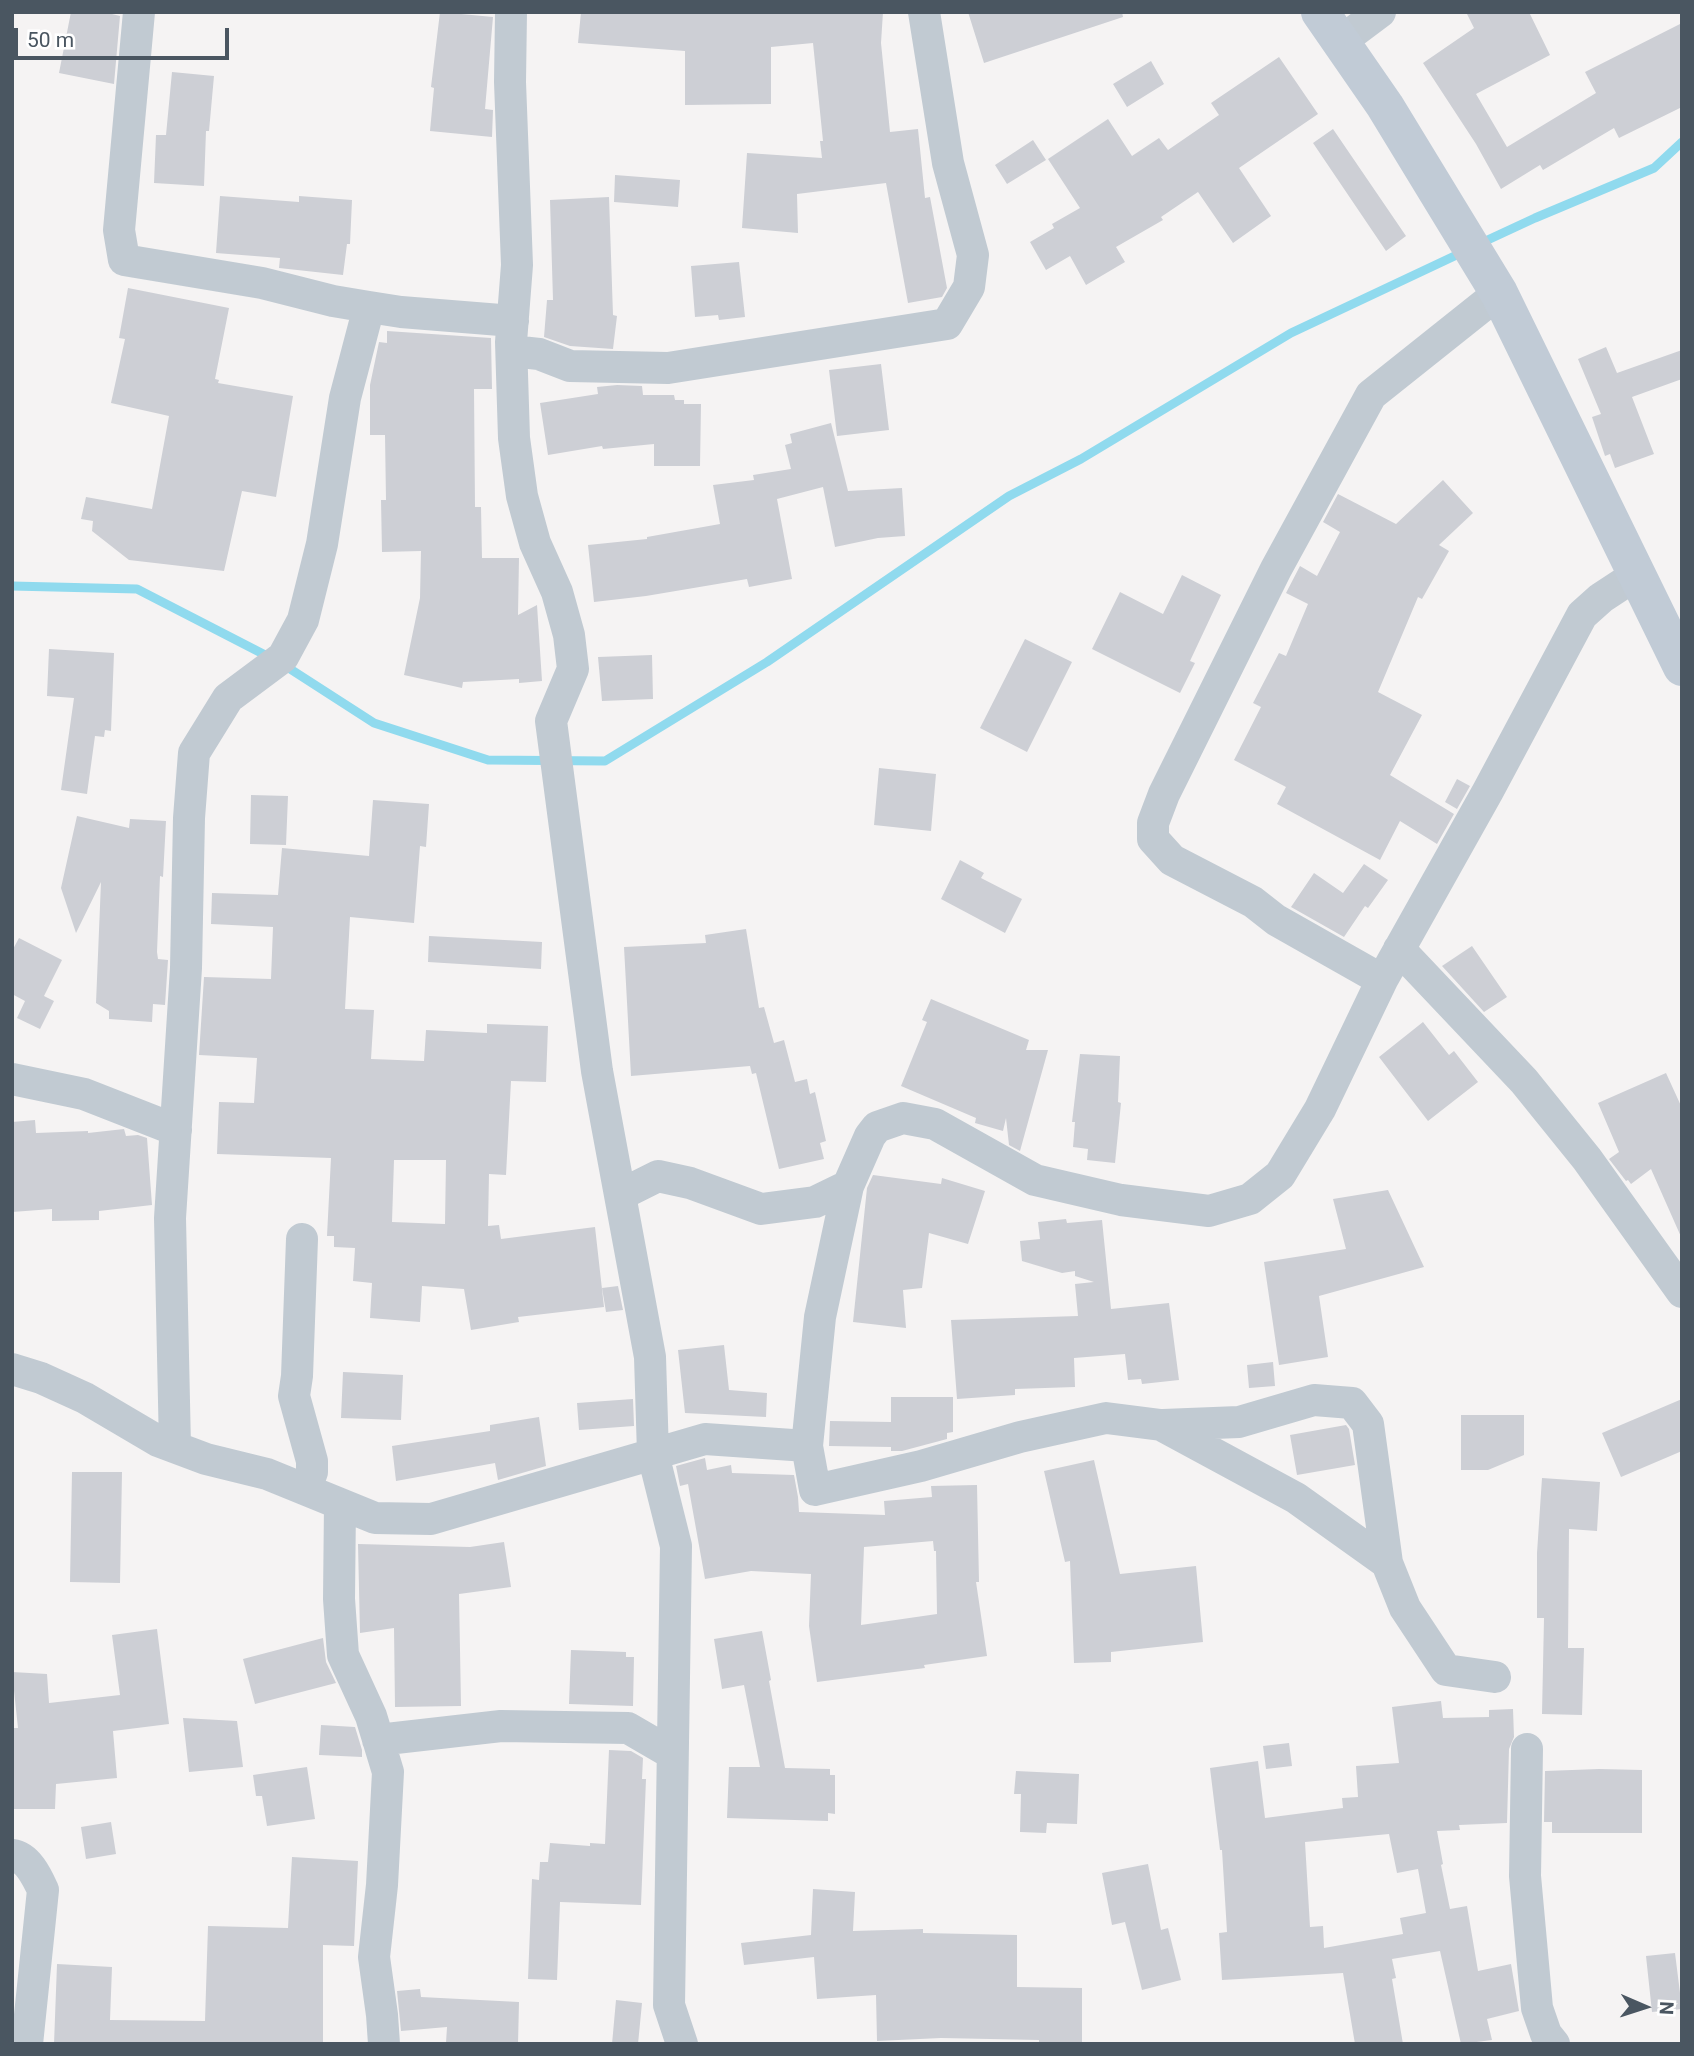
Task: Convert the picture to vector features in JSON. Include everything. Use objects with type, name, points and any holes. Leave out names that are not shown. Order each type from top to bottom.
[{"type":"street","points":[[139,12],[119,230],[124,260],[262,283],[333,301],[401,312],[512,336],[539,354],[570,366],[668,368],[947,324],[969,287],[973,255],[947,163],[924,12]]},
{"type":"street","points":[[511,12],[510,82],[517,265],[512,336],[514,438],[522,496],[535,543],[556,592],[569,635],[573,668],[551,721],[597,1072],[650,1357],[653,1454],[676,1546],[669,2006],[682,2044]]},
{"type":"street","points":[[1380,12],[1330,27],[1385,106],[1492,281],[1682,667]]},
{"type":"street","points":[[1382,980],[1276,920],[1254,902],[1172,860],[1153,839],[1153,823],[1164,794],[1276,569],[1371,395],[1492,281]]},
{"type":"street","points":[[175,1447],[170,1218],[186,968],[189,818],[194,753],[228,698],[283,657],[303,620],[322,544],[345,398],[369,307]]},
{"type":"street","points":[[1495,1677],[1446,1670],[1405,1608],[1387,1563],[1368,1424],[1352,1403],[1314,1400],[1239,1422],[1161,1425],[1105,1418],[1020,1437],[921,1466],[815,1490],[807,1446],[820,1317],[848,1186],[870,1136],[877,1128],[903,1118],[935,1124],[1035,1180],[1121,1200],[1209,1211],[1250,1199],[1280,1175],[1320,1109],[1382,980],[1488,791],[1582,615],[1601,598],[1636,575]]},
{"type":"street","points":[[1399,949],[1524,1081],[1587,1159],[1682,1292]]},
{"type":"street","points":[[12,1079],[84,1094],[176,1130]]},
{"type":"street","points":[[620,1195],[658,1176],[690,1183],[761,1209],[816,1202],[848,1186]]},
{"type":"street","points":[[302,1238],[295,1396],[313,1461],[306,1489]]},
{"type":"street","points":[[12,1369],[41,1378],[85,1398],[158,1441],[206,1459],[267,1474],[375,1518],[431,1519],[705,1439],[807,1446]]},
{"type":"street","points":[[1161,1425],[1296,1498],[1387,1563]]},
{"type":"street","points":[[340,1504],[339,1599],[343,1655],[370,1716],[388,1772],[382,1885],[374,1957],[384,2044]]},
{"type":"street","points":[[378,1740],[501,1726],[628,1728],[671,1753]]},
{"type":"street","points":[[1527,1749],[1524,1851],[1537,2008],[1546,2034],[1554,2044]]},
{"type":"street","points":[[12,1855],[19,1856],[36,1874],[43,1891],[27,2044]]},
{"type":"building","points":[[71,12],[104,12],[120,16],[114,84],[59,73]]},
{"type":"building","points":[[440,12],[493,17],[485,109],[493,110],[492,137],[430,131],[434,88],[431,87]]},
{"type":"building","points":[[581,12],[883,12],[881,43],[890,132],[918,129],[925,198],[930,197],[947,288],[942,297],[908,303],[886,183],[797,194],[798,233],[742,228],[747,153],[822,158],[820,141],[823,141],[813,43],[771,47],[771,104],[685,105],[685,51],[578,43]]},
{"type":"building","points":[[968,12],[1122,12],[1123,17],[984,63]]},
{"type":"building","points":[[1466,12],[1529,12],[1550,55],[1476,94],[1507,147],[1596,93],[1585,72],[1682,23],[1682,107],[1619,138],[1614,128],[1543,170],[1540,165],[1501,189],[1476,144],[1423,63],[1474,28]]},
{"type":"building","points":[[1279,57],[1318,114],[1239,168],[1271,216],[1233,243],[1198,192],[1161,217],[1163,220],[1116,247],[1125,262],[1086,285],[1070,256],[1046,270],[1030,242],[1054,228],[1052,224],[1080,208],[1048,159],[1108,119],[1132,156],[1159,138],[1168,150],[1219,115],[1211,103]]},
{"type":"building","points":[[1151,61],[1164,84],[1127,107],[1113,84]]},
{"type":"building","points":[[172,72],[214,76],[209,131],[206,131],[204,186],[154,183],[156,135],[166,135]]},
{"type":"building","points":[[1333,129],[1406,236],[1386,251],[1313,143]]},
{"type":"building","points":[[1033,140],[1046,160],[1007,184],[995,165]]},
{"type":"building","points":[[615,175],[680,180],[678,207],[614,202]]},
{"type":"building","points":[[220,196],[299,202],[299,196],[352,200],[350,244],[347,244],[343,275],[279,268],[280,258],[216,253]]},
{"type":"building","points":[[609,197],[613,315],[617,316],[613,349],[570,346],[544,337],[547,300],[553,300],[550,200]]},
{"type":"building","points":[[739,262],[745,317],[719,320],[718,315],[695,317],[691,266]]},
{"type":"building","points":[[128,288],[229,308],[215,379],[219,380],[218,383],[293,396],[276,497],[242,491],[224,571],[129,560],[92,531],[93,521],[81,519],[86,497],[152,509],[169,416],[111,403],[125,339],[119,338]]},
{"type":"building","points":[[387,331],[491,338],[492,389],[474,389],[475,507],[481,507],[482,558],[519,558],[518,615],[537,605],[542,681],[519,683],[519,679],[463,682],[462,688],[404,675],[420,598],[421,551],[382,552],[381,500],[386,500],[385,435],[370,435],[370,385],[379,342],[387,343]]},
{"type":"building","points":[[1606,347],[1617,373],[1682,350],[1682,379],[1632,397],[1654,454],[1615,468],[1610,454],[1605,456],[1592,417],[1601,414],[1578,359]]},
{"type":"building","points":[[881,364],[889,430],[837,436],[829,370]]},
{"type":"building","points":[[642,386],[643,395],[674,395],[675,400],[684,400],[684,404],[701,404],[700,466],[654,466],[654,444],[603,449],[602,446],[548,455],[540,403],[598,394],[597,387]]},
{"type":"building","points":[[831,423],[848,491],[902,488],[905,536],[878,538],[835,547],[823,487],[777,499],[792,579],[749,587],[747,579],[594,602],[588,545],[647,539],[720,524],[713,485],[754,480],[753,475],[791,469],[785,445],[792,443],[790,434]]},
{"type":"building","points":[[1443,480],[1473,513],[1439,545],[1449,551],[1422,599],[1418,597],[1378,692],[1422,715],[1390,775],[1454,814],[1437,844],[1400,821],[1380,860],[1277,804],[1286,787],[1234,760],[1261,707],[1253,703],[1279,653],[1286,656],[1308,604],[1286,593],[1300,566],[1317,576],[1340,532],[1323,522],[1338,494],[1396,524]]},
{"type":"building","points":[[1182,575],[1221,595],[1190,661],[1195,663],[1180,693],[1092,649],[1120,592],[1163,614]]},
{"type":"building","points":[[1025,639],[1072,662],[1027,752],[980,728]]},
{"type":"building","points":[[49,649],[114,653],[111,731],[105,730],[104,737],[95,736],[87,794],[61,790],[74,698],[47,696]]},
{"type":"building","points":[[652,655],[653,699],[602,701],[598,657]]},
{"type":"building","points":[[879,768],[936,774],[931,831],[874,825]]},
{"type":"building","points":[[1457,779],[1470,786],[1457,809],[1445,802]]},
{"type":"building","points":[[251,795],[288,796],[286,845],[250,844]]},
{"type":"building","points":[[373,800],[429,804],[426,847],[420,846],[414,923],[350,917],[345,1009],[374,1010],[371,1059],[424,1061],[426,1030],[487,1033],[487,1024],[548,1026],[546,1082],[511,1081],[506,1175],[489,1174],[488,1226],[499,1225],[501,1239],[595,1227],[604,1307],[518,1317],[519,1322],[471,1330],[464,1289],[422,1286],[420,1322],[370,1318],[372,1283],[353,1281],[355,1248],[334,1247],[334,1236],[327,1236],[331,1158],[217,1154],[219,1102],[254,1103],[257,1058],[199,1055],[204,977],[271,979],[273,927],[211,924],[212,893],[278,895],[282,848],[369,856]],"holes":[[[394,1160],[446,1160],[445,1224],[392,1222]]]},
{"type":"building","points":[[77,816],[129,828],[130,819],[166,821],[163,877],[160,876],[157,952],[158,959],[168,960],[165,1005],[153,1004],[152,1022],[109,1019],[109,1011],[96,1003],[101,882],[76,933],[61,888]]},
{"type":"building","points":[[960,860],[984,873],[981,878],[1022,899],[1005,933],[941,899]]},
{"type":"building","points":[[1364,864],[1388,880],[1368,908],[1365,906],[1344,937],[1291,907],[1314,873],[1343,893]]},
{"type":"building","points":[[746,929],[759,1008],[764,1007],[774,1043],[784,1040],[795,1082],[807,1079],[810,1094],[815,1092],[826,1141],[820,1143],[824,1159],[779,1169],[756,1073],[752,1074],[750,1066],[631,1076],[624,947],[706,943],[705,935]]},
{"type":"building","points":[[429,936],[542,942],[541,969],[428,962]]},
{"type":"building","points":[[19,938],[62,960],[44,996],[54,1001],[40,1029],[17,1018],[25,1001],[12,994],[12,951]]},
{"type":"building","points":[[1472,946],[1507,997],[1484,1012],[1442,966]]},
{"type":"building","points":[[931,999],[1029,1040],[1026,1050],[1048,1050],[1020,1151],[1009,1145],[1006,1118],[1003,1131],[975,1123],[976,1118],[901,1086],[927,1022],[922,1020]]},
{"type":"building","points":[[1423,1022],[1449,1055],[1454,1051],[1478,1082],[1428,1121],[1379,1057]]},
{"type":"building","points":[[1080,1054],[1120,1056],[1118,1102],[1121,1103],[1115,1163],[1087,1160],[1088,1149],[1073,1147],[1075,1122],[1072,1122]]},
{"type":"building","points":[[1666,1073],[1682,1108],[1682,1239],[1651,1169],[1631,1184],[1609,1159],[1619,1152],[1598,1103]]},
{"type":"building","points":[[35,1120],[36,1133],[88,1133],[124,1129],[126,1136],[138,1135],[147,1138],[152,1205],[99,1211],[99,1220],[52,1221],[52,1209],[12,1212],[12,1122]]},
{"type":"building","points":[[873,1175],[941,1184],[942,1178],[985,1191],[968,1244],[929,1233],[922,1288],[903,1290],[906,1328],[853,1322],[867,1188]]},
{"type":"building","points":[[1388,1190],[1424,1267],[1319,1296],[1328,1357],[1279,1365],[1264,1262],[1346,1249],[1333,1199]]},
{"type":"building","points":[[1066,1219],[1067,1223],[1102,1220],[1111,1309],[1169,1303],[1179,1380],[1142,1384],[1141,1379],[1128,1380],[1125,1354],[1074,1358],[1075,1387],[1015,1389],[1015,1395],[957,1399],[951,1320],[1078,1316],[1075,1284],[1094,1282],[1075,1276],[1075,1271],[1062,1273],[1022,1261],[1020,1241],[1040,1239],[1038,1222]]},
{"type":"building","points":[[618,1286],[623,1310],[606,1312],[602,1288]]},
{"type":"building","points":[[724,1345],[729,1390],[767,1393],[766,1417],[685,1413],[678,1350]]},
{"type":"building","points":[[1273,1362],[1275,1386],[1249,1388],[1247,1365]]},
{"type":"building","points":[[343,1372],[403,1375],[401,1420],[341,1418]]},
{"type":"building","points":[[891,1397],[953,1397],[953,1432],[947,1433],[947,1439],[902,1451],[891,1451],[891,1447],[829,1446],[830,1421],[891,1422]]},
{"type":"building","points":[[633,1399],[634,1426],[579,1430],[577,1403]]},
{"type":"building","points":[[1682,1399],[1682,1451],[1621,1477],[1602,1433]]},
{"type":"building","points":[[1461,1415],[1524,1415],[1524,1455],[1488,1470],[1461,1470]]},
{"type":"building","points":[[539,1417],[546,1466],[498,1480],[495,1463],[396,1481],[392,1446],[490,1431],[490,1425]]},
{"type":"building","points":[[1346,1425],[1355,1465],[1297,1475],[1290,1435]]},
{"type":"building","points":[[705,1458],[707,1470],[731,1465],[732,1473],[794,1475],[799,1512],[885,1515],[884,1501],[932,1497],[931,1486],[977,1485],[979,1582],[976,1582],[987,1656],[924,1665],[925,1668],[817,1682],[809,1626],[811,1574],[751,1571],[705,1579],[688,1484],[680,1486],[676,1466]],"holes":[[[933,1541],[937,1614],[861,1625],[864,1547]]]},
{"type":"building","points":[[1094,1460],[1120,1574],[1196,1566],[1203,1642],[1111,1652],[1111,1662],[1074,1663],[1070,1561],[1065,1562],[1044,1471]]},
{"type":"building","points":[[72,1472],[122,1472],[120,1583],[70,1582]]},
{"type":"building","points":[[1542,1478],[1600,1482],[1597,1531],[1569,1529],[1568,1648],[1584,1648],[1582,1715],[1542,1714],[1544,1618],[1537,1618],[1537,1553]]},
{"type":"building","points":[[504,1542],[511,1587],[459,1594],[461,1706],[395,1707],[394,1628],[360,1633],[358,1544],[470,1547]]},
{"type":"building","points":[[157,1629],[169,1724],[113,1731],[117,1778],[56,1784],[55,1809],[12,1809],[12,1728],[18,1728],[12,1672],[47,1674],[49,1703],[120,1695],[112,1635]]},
{"type":"building","points":[[762,1631],[785,1768],[830,1769],[830,1775],[835,1775],[835,1814],[828,1813],[828,1821],[727,1818],[729,1767],[760,1767],[744,1685],[722,1689],[714,1639]]},
{"type":"building","points":[[323,1638],[326,1662],[336,1683],[255,1704],[243,1659]]},
{"type":"building","points":[[571,1650],[626,1652],[626,1657],[634,1657],[633,1706],[569,1704]]},
{"type":"building","points":[[1441,1701],[1443,1718],[1489,1717],[1489,1710],[1513,1709],[1514,1737],[1509,1749],[1507,1823],[1459,1825],[1460,1830],[1437,1831],[1450,1909],[1467,1906],[1478,1971],[1511,1964],[1519,2011],[1487,2019],[1492,2040],[1461,2044],[1440,1951],[1392,1959],[1396,1978],[1392,1979],[1403,2044],[1355,2044],[1343,1973],[1222,1980],[1219,1933],[1227,1932],[1222,1850],[1210,1768],[1258,1761],[1265,1818],[1343,1808],[1342,1798],[1358,1797],[1356,1766],[1399,1763],[1392,1707]],"holes":[[[1389,1834],[1397,1873],[1418,1869],[1426,1913],[1400,1918],[1403,1934],[1324,1948],[1323,1926],[1310,1927],[1305,1842]]]},
{"type":"building","points":[[183,1718],[237,1721],[243,1767],[189,1772]]},
{"type":"building","points":[[321,1725],[355,1727],[362,1757],[319,1755]]},
{"type":"building","points":[[1289,1743],[1292,1766],[1266,1769],[1263,1746]]},
{"type":"building","points":[[609,1750],[631,1751],[643,1758],[642,1779],[646,1779],[641,1905],[560,1902],[557,1980],[528,1979],[532,1879],[539,1880],[540,1862],[548,1862],[550,1843],[590,1846],[590,1843],[605,1844]]},
{"type":"building","points":[[307,1767],[315,1819],[267,1826],[262,1796],[256,1796],[253,1775]]},
{"type":"building","points":[[1642,1770],[1642,1833],[1552,1833],[1552,1822],[1544,1822],[1545,1771]]},
{"type":"building","points":[[1016,1771],[1079,1774],[1077,1824],[1047,1823],[1046,1833],[1020,1832],[1021,1794],[1014,1794]]},
{"type":"building","points":[[111,1822],[116,1854],[86,1859],[81,1827]]},
{"type":"building","points":[[292,1857],[358,1861],[354,1946],[323,1945],[323,2044],[54,2044],[57,1964],[112,1967],[110,2020],[205,2021],[208,1926],[288,1928]]},
{"type":"building","points":[[1148,1864],[1161,1930],[1168,1928],[1181,1980],[1142,1990],[1125,1922],[1112,1925],[1102,1873]]},
{"type":"building","points":[[813,1889],[855,1892],[853,1931],[923,1929],[923,1933],[1017,1935],[1017,1987],[1082,1988],[1082,2044],[1039,2044],[1039,2040],[941,2038],[877,2041],[876,1995],[817,1999],[814,1957],[744,1965],[741,1943],[811,1935]]},
{"type":"building","points":[[1675,1953],[1682,2009],[1652,2012],[1646,1956]]},
{"type":"building","points":[[420,1989],[421,1997],[519,2002],[518,2044],[446,2043],[447,2027],[401,2031],[397,1991]]},
{"type":"building","points":[[616,2000],[642,2003],[638,2044],[612,2044]]},
{"type":"waterway","points":[[1479,244],[1654,168],[1682,142]]},
{"type":"waterway","points":[[284,665],[374,723],[488,760],[605,761],[767,662],[1009,496],[1081,459],[1291,333],[1463,252]]},
{"type":"waterway","points":[[12,586],[137,589],[271,658]]}]
